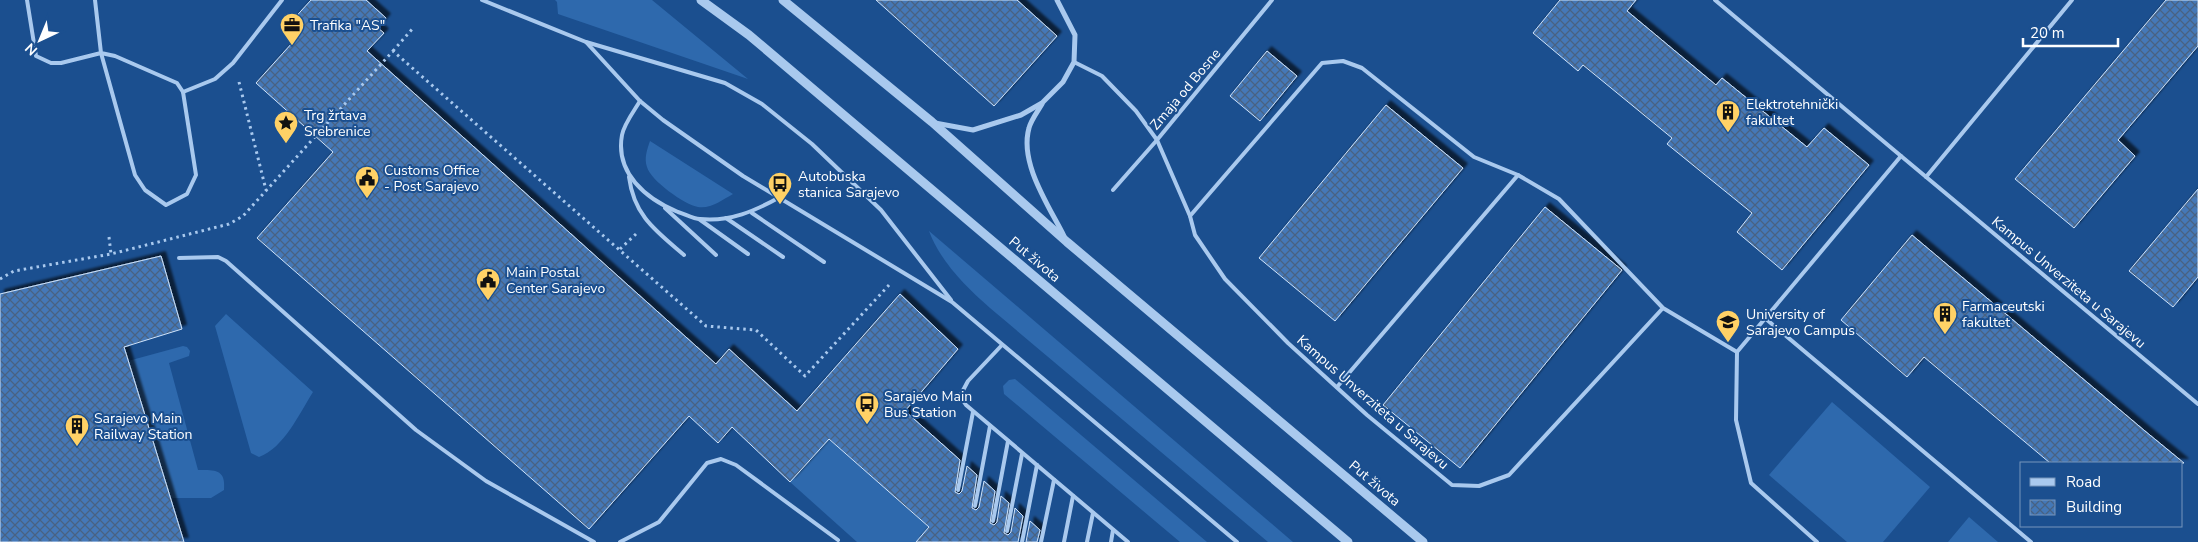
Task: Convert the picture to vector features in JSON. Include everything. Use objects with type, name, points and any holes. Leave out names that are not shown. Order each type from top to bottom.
[{"type":"street","name":"Put života","points":[[701,0],[749,35],[1348,542]]},
{"type":"street","name":"Put života","points":[[783,0],[932,122],[1068,242],[1423,542]]},
{"type":"street","points":[[932,122],[973,130],[1020,115],[1042,103],[1063,82],[1074,62],[1075,35],[1057,0]]},
{"type":"street","points":[[1042,103],[1029,128],[1028,152],[1031,172],[1068,242]]},
{"type":"lane","points":[[27,0],[36,56],[51,62],[61,63],[101,53],[115,56],[178,83],[183,92],[196,175],[187,194],[166,205],[145,190],[135,175],[101,53],[95,0]]},
{"type":"lane","points":[[183,92],[215,79],[234,63],[282,0]]},
{"type":"lane","points":[[482,0],[586,42],[725,83],[762,104],[812,144],[881,210],[952,302]]},
{"type":"lane","name":"Zmaja od Bosne","points":[[1113,190],[1157,140],[1272,0]]},
{"type":"lane","name":"Kampus Unverziteta u Sarajevu","points":[[1715,0],[2198,404]]},
{"type":"lane","points":[[1926,177],[2072,0]]},
{"type":"lane","points":[[586,42],[640,101],[743,176],[952,302],[1237,542]]},
{"type":"lane","points":[[1190,216],[1322,63],[1343,61],[1362,68],[1474,157],[1518,175],[1559,199],[1663,308],[1737,352]]},
{"type":"lane","name":"Kampus Unverziteta u Sarajevu","points":[[1074,62],[1102,76],[1136,112],[1157,140],[1190,216],[1195,235],[1225,279],[1288,343],[1452,485],[1479,486],[1509,475],[1663,308]]},
{"type":"lane","points":[[640,101],[622,133],[620,152],[629,175],[631,194],[648,224],[684,255]]},
{"type":"lane","points":[[1817,542],[1751,482],[1736,420],[1737,352],[1901,156]]},
{"type":"lane","points":[[629,175],[641,191],[664,206],[716,256]]},
{"type":"lane","points":[[1337,387],[1518,175]]},
{"type":"lane","points":[[698,219],[726,218],[752,213],[780,197]]},
{"type":"lane","points":[[664,206],[698,219],[748,254]]},
{"type":"lane","points":[[752,213],[824,262]]},
{"type":"lane","points":[[726,218],[783,257]]},
{"type":"lane","points":[[179,258],[218,257],[226,262],[416,430],[486,481],[594,542]]},
{"type":"lane","points":[[1766,319],[2031,542]]},
{"type":"lane","points":[[1002,345],[968,381],[960,396],[973,412],[1128,542]]},
{"type":"lane","points":[[958,490],[973,412]]},
{"type":"lane","points":[[975,506],[990,426]]},
{"type":"lane","points":[[993,521],[1008,441]]},
{"type":"lane","points":[[1007,531],[1022,454]]},
{"type":"lane","points":[[620,542],[659,522],[707,463],[721,459],[736,465],[838,540]]},
{"type":"lane","points":[[1022,542],[1037,465]]},
{"type":"lane","points":[[1041,542],[1054,480]]},
{"type":"lane","points":[[1064,542],[1073,496]]},
{"type":"lane","points":[[1087,542],[1093,513]]},
{"type":"lane","points":[[1110,542],[1113,530]]},
{"type":"path","points":[[0,279],[14,271],[111,254],[229,224],[243,216],[414,27]]},
{"type":"path","points":[[394,51],[706,326],[756,330],[805,376],[894,280]]},
{"type":"path","points":[[234,63],[266,191]]},
{"type":"path","points":[[109,237],[111,254]]},
{"type":"shaded area","points":[[555,0],[652,0],[748,79],[558,14],[557,2]]},
{"type":"shaded area","points":[[650,141],[733,194],[707,207],[692,205],[677,197],[654,178],[647,167],[647,151]]},
{"type":"shaded area","points":[[929,231],[1293,542],[1268,542],[990,308],[963,282],[947,263]]},
{"type":"shaded area","points":[[226,314],[313,392],[283,438],[268,453],[259,457],[251,453],[215,326]]},
{"type":"shaded area","points":[[183,346],[187,347],[190,351],[189,356],[169,363],[198,470],[218,472],[223,478],[224,490],[211,498],[171,498],[128,361]]},
{"type":"shaded area","points":[[1015,379],[1207,542],[1180,542],[1004,394],[1003,386],[1009,380]]},
{"type":"shaded area","points":[[1832,402],[1930,487],[1883,542],[1847,542],[1769,475]]},
{"type":"shaded area","points":[[829,439],[929,527],[916,542],[857,542],[790,482]]},
{"type":"shaded area","points":[[1969,517],[1998,542],[1948,542]]},
{"type":"building","name":"Main Postal Center Sarajevo","points":[[311,0],[366,0],[386,18],[378,28],[384,33],[367,51],[716,364],[729,349],[797,411],[900,294],[958,349],[905,411],[960,460],[955,492],[959,494],[962,491],[967,466],[977,475],[972,508],[976,510],[979,507],[984,481],[995,491],[990,523],[994,525],[997,522],[1001,496],[1009,503],[1004,533],[1008,535],[1011,532],[1015,508],[1023,516],[1018,542],[916,542],[929,527],[829,439],[790,482],[732,427],[718,443],[689,416],[589,529],[257,238],[333,152],[256,83],[302,32],[291,22]]},
{"type":"building","points":[[876,0],[1017,0],[1057,36],[994,106]]},
{"type":"building","name":"Elektrotehnički fakultet","points":[[1560,0],[1636,0],[1627,11],[1716,85],[1722,78],[1807,147],[1824,128],[1869,165],[1782,270],[1737,232],[1752,213],[1667,144],[1672,138],[1583,65],[1578,71],[1533,33]]},
{"type":"building","points":[[2166,0],[2198,0],[2198,46],[2118,140],[2135,156],[2074,228],[2015,179]]},
{"type":"building","points":[[1267,51],[1297,76],[1260,121],[1230,96]]},
{"type":"building","points":[[1386,105],[1463,168],[1335,321],[1259,258]]},
{"type":"building","points":[[2198,189],[2198,277],[2173,307],[2129,271]]},
{"type":"building","points":[[1545,207],[1622,270],[1460,468],[1383,405]]},
{"type":"building","name":"Farmaceutski fakultet","points":[[1912,235],[2183,462],[2049,462],[1924,357],[1907,377],[1841,320]]},
{"type":"building","name":"Sarajevo Main Railway Station","points":[[161,256],[182,329],[124,347],[184,542],[0,542],[0,294]]},
{"type":"building","points":[[1030,521],[1040,530],[1037,542],[1026,542]]},
{"type":"place","name":"Trafika \"AS\"","points":[[292,46]]},
{"type":"place","name":"Elektrotehnički fakultet","points":[[1728,133]]},
{"type":"place","name":"Trg žrtava Srebrenice","points":[[286,144]]},
{"type":"place","name":"Customs Office - Post Sarajevo","points":[[367,199]]},
{"type":"place","name":"Autobuska stanica Sarajevo","points":[[780,205]]},
{"type":"place","name":"Main Postal Center Sarajevo","points":[[488,301]]},
{"type":"place","name":"Farmaceutski fakultet","points":[[1945,335]]},
{"type":"place","name":"University of Sarajevo Campus","points":[[1728,343]]},
{"type":"place","name":"Sarajevo Main Bus Station","points":[[867,425]]},
{"type":"place","name":"Sarajevo Main Railway Station","points":[[77,447]]}]
